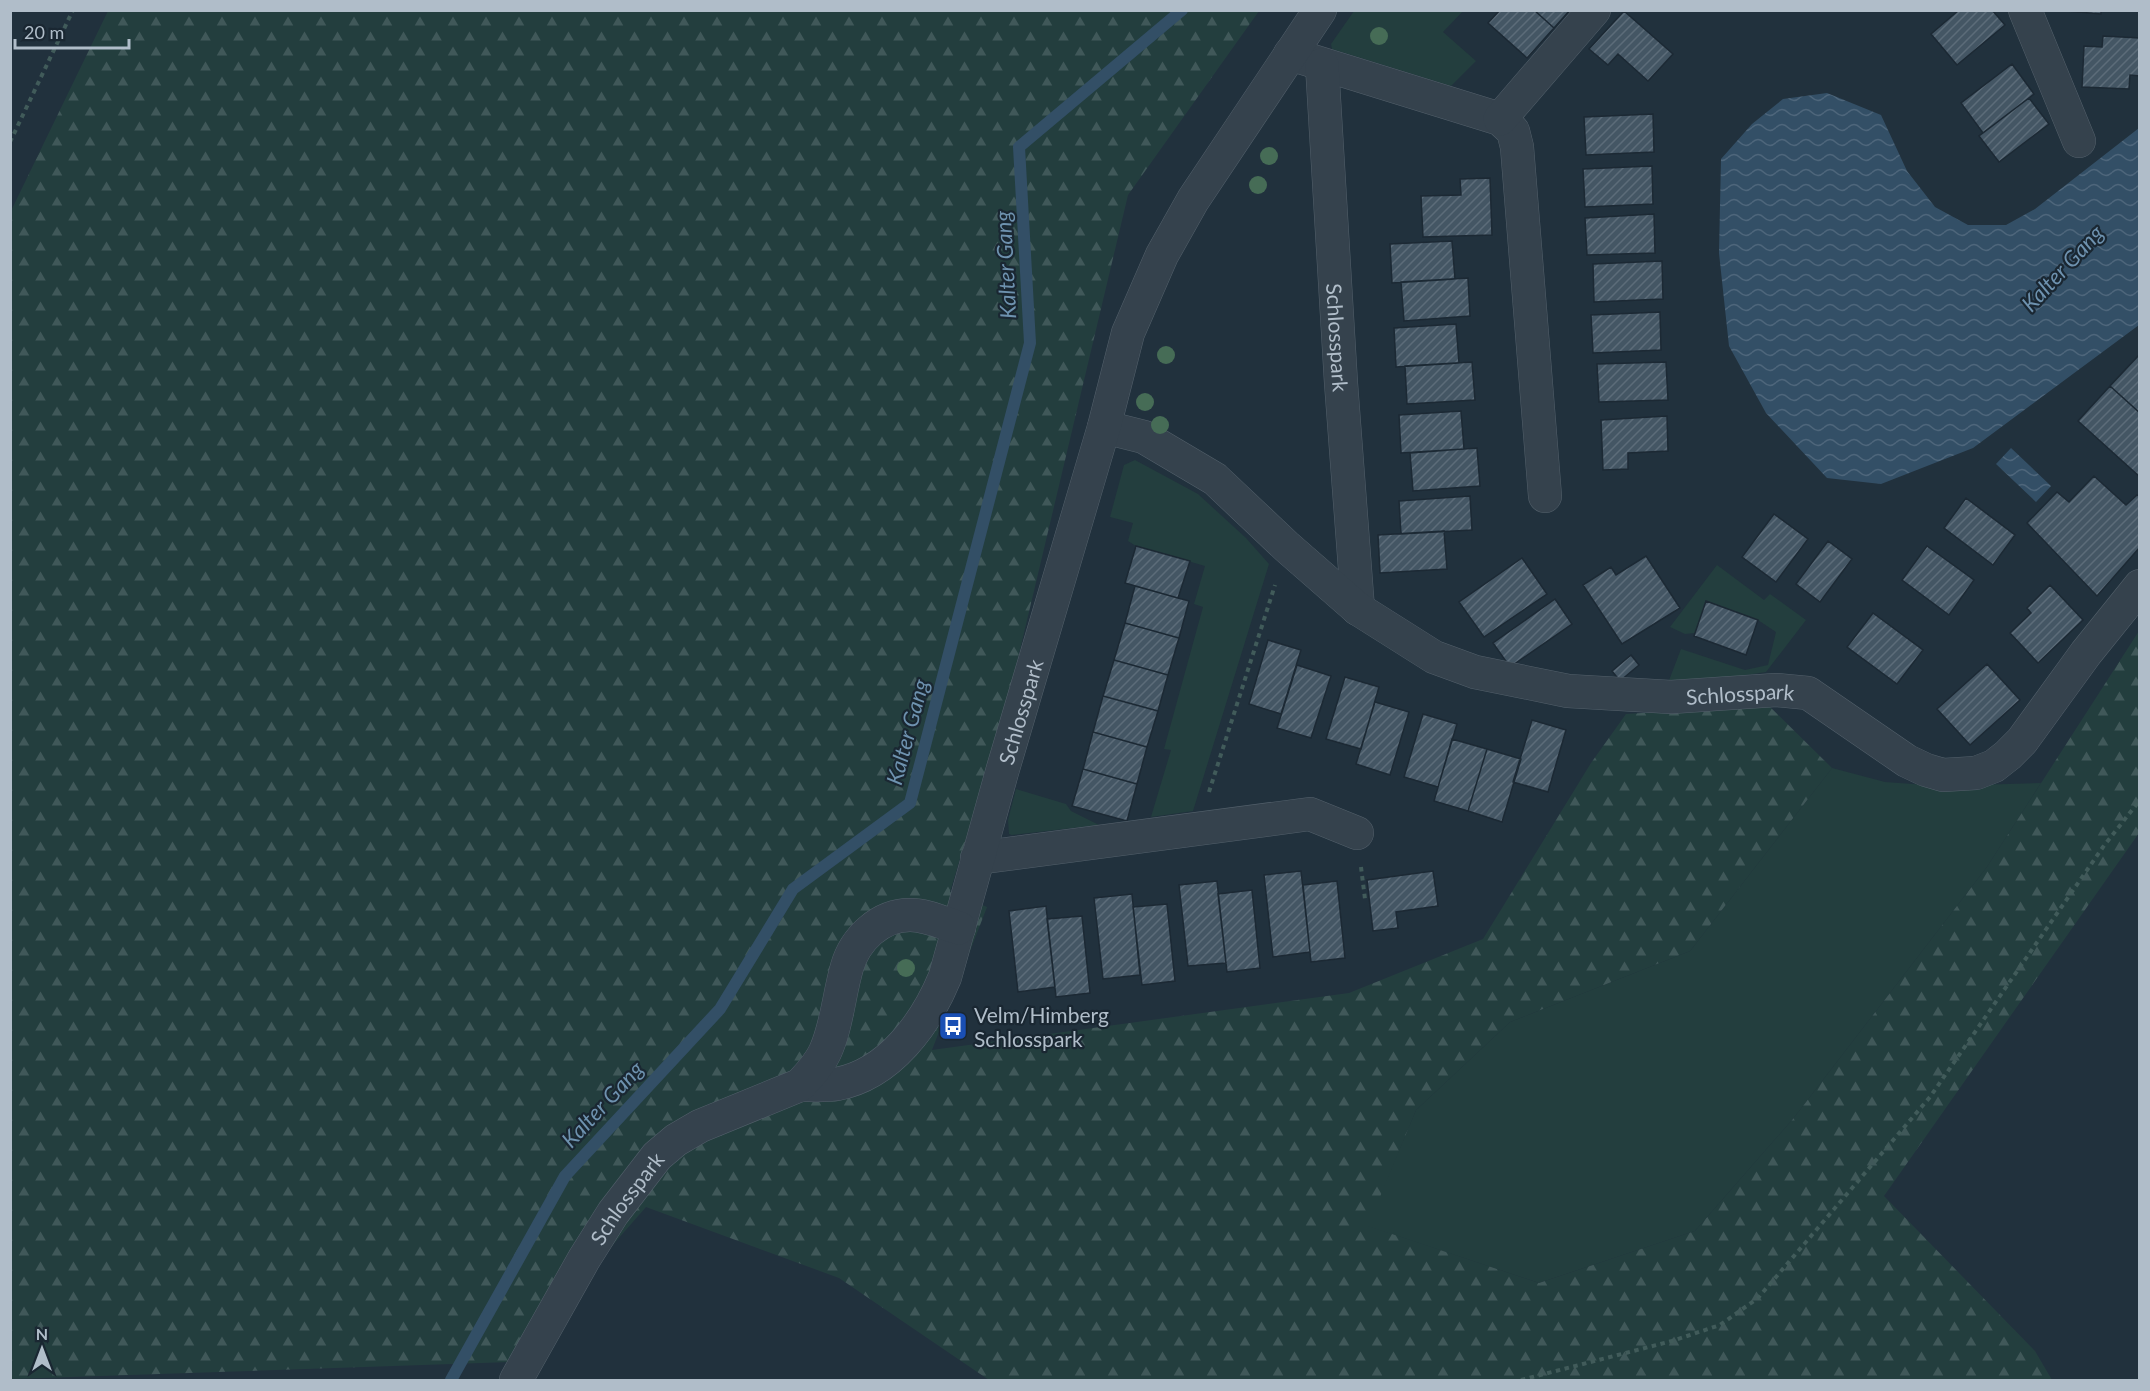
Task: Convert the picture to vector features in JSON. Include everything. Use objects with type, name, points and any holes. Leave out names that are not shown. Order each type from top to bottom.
[{"type":"street","name":"Schlosspark","points":[[800,1084],[838,1084],[875,1069],[890,1058],[917,1028],[937,995],[945,977],[977,858],[1104,427],[1128,333],[1162,255],[1193,200],[1320,10]]},
{"type":"street","points":[[1500,119],[1594,10]]},
{"type":"street","points":[[2025,10],[2079,141]]},
{"type":"street","points":[[1290,54],[1500,119],[1514,131],[1545,496]]},
{"type":"street","name":"Schlosspark","points":[[1322,65],[1341,383],[1358,609]]},
{"type":"street","name":"Schlosspark","points":[[1104,427],[1144,437],[1215,479],[1287,547],[1358,609],[1434,657],[1475,672],[1568,692],[1671,697],[1776,690],[1808,693],[1906,761],[1943,775],[1976,773],[1994,766],[2022,741],[2086,653],[2139,586]]},
{"type":"street","points":[[977,858],[1310,814],[1357,833]]},
{"type":"street","name":"Schlosspark","points":[[516,1380],[590,1250],[620,1204],[657,1156],[676,1140],[700,1126],[800,1084],[812,1072],[826,1049],[847,964],[866,933],[892,918],[910,915],[930,918],[959,928]]},
{"type":"path","points":[[10,142],[74,10]]},
{"type":"path","points":[[1197,829],[1287,547]]},
{"type":"path","points":[[1521,1380],[1672,1341],[1720,1325],[1758,1298],[1930,1097],[2103,847],[2139,800]]},
{"type":"green space","points":[[108,11],[1259,11],[1128,195],[1009,696],[950,892],[987,907],[932,1050],[1349,993],[1483,939],[1591,763],[1626,714],[1768,705],[1832,768],[1690,951],[1510,1022],[1416,1110],[1368,1226],[1539,1283],[1695,1231],[1793,1119],[1987,867],[2139,631],[2139,833],[1884,1196],[2035,1351],[2052,1380],[989,1380],[839,1278],[646,1207],[510,1362],[11,1379],[10,213]]},
{"type":"green space","points":[[1354,11],[1463,11],[1443,32],[1476,61],[1451,86],[1332,49],[1331,44]]},
{"type":"green space","points":[[1135,460],[1198,494],[1246,538],[1269,564],[1193,811],[1151,817],[1171,750],[1164,749],[1203,607],[1194,604],[1205,566],[1136,546],[1128,541],[1133,523],[1110,517],[1124,465]]},
{"type":"green space","points":[[1717,565],[1764,600],[1770,594],[1806,620],[1766,672],[1689,684],[1668,683],[1681,649],[1745,670],[1768,665],[1776,632],[1758,620],[1707,601],[1695,633],[1685,634],[1670,627]]},
{"type":"green space","points":[[1832,768],[1885,782],[1940,786],[2041,783],[1987,867],[1793,1119],[1695,1231],[1539,1283],[1367,1226],[1416,1110],[1510,1022],[1690,951]]},
{"type":"green space","points":[[1016,789],[1066,804],[1071,811],[1099,825],[1009,834],[1008,820]]},
{"type":"water","points":[[1827,93],[1881,115],[1907,171],[1935,207],[1968,225],[2006,225],[2035,209],[2139,128],[2139,325],[1973,448],[1881,484],[1827,478],[1766,413],[1729,346],[1719,253],[1721,159],[1752,124],[1783,99]]},
{"type":"water","points":[[2011,448],[2051,486],[2036,502],[1996,464]]},
{"type":"building","points":[[1500,10],[1534,10],[1554,28],[1527,58],[1488,23]]},
{"type":"building","points":[[1534,10],[1570,10],[1554,28]]},
{"type":"building","points":[[1959,10],[1992,10],[2005,25],[1957,65],[1931,34]]},
{"type":"building","points":[[2055,10],[2101,10],[2101,14]]},
{"type":"building","points":[[1624,11],[1673,54],[1648,81],[1618,54],[1608,65],[1589,49]]},
{"type":"building","points":[[2103,36],[2140,38],[2140,76],[2130,75],[2129,89],[2082,87],[2084,46],[2102,47]]},
{"type":"building","points":[[2012,64],[2034,94],[1983,133],[1961,103]]},
{"type":"building","points":[[2029,98],[2049,124],[1999,162],[1979,136]]},
{"type":"building","points":[[1653,114],[1654,152],[1586,155],[1584,117]]},
{"type":"building","points":[[1652,166],[1653,204],[1585,207],[1583,169]]},
{"type":"building","points":[[1490,178],[1492,235],[1423,237],[1421,196],[1461,195],[1460,179]]},
{"type":"building","points":[[1654,214],[1655,253],[1587,255],[1585,218]]},
{"type":"building","points":[[1452,241],[1455,279],[1392,283],[1390,244]]},
{"type":"building","points":[[1662,261],[1663,299],[1594,302],[1593,264]]},
{"type":"building","points":[[1468,278],[1470,316],[1404,321],[1401,282]]},
{"type":"building","points":[[1660,312],[1661,350],[1593,353],[1591,315]]},
{"type":"building","points":[[1456,324],[1459,363],[1396,367],[1394,328]]},
{"type":"building","points":[[2140,354],[2140,413],[2110,386]]},
{"type":"building","points":[[1472,362],[1475,400],[1407,404],[1405,366]]},
{"type":"building","points":[[1666,362],[1668,400],[1599,402],[1597,364]]},
{"type":"building","points":[[2110,386],[2140,413],[2140,477],[2078,421]]},
{"type":"building","points":[[1461,411],[1464,449],[1401,453],[1399,415]]},
{"type":"building","points":[[1667,416],[1668,451],[1628,453],[1628,469],[1603,470],[1601,420]]},
{"type":"building","points":[[1477,448],[1480,486],[1413,491],[1410,453]]},
{"type":"building","points":[[2094,476],[2126,505],[2137,495],[2140,497],[2140,547],[2097,596],[2027,523],[2057,492],[2069,502]]},
{"type":"building","points":[[1470,496],[1472,530],[1401,534],[1399,501]]},
{"type":"building","points":[[1966,498],[2015,535],[1993,565],[1944,528]]},
{"type":"building","points":[[1774,514],[1808,539],[1776,582],[1742,557]]},
{"type":"building","points":[[1444,531],[1447,569],[1380,573],[1378,535]]},
{"type":"building","points":[[1828,541],[1852,559],[1820,602],[1796,584]]},
{"type":"building","points":[[1136,546],[1190,561],[1178,598],[1125,583]]},
{"type":"building","points":[[1927,546],[1974,580],[1949,615],[1902,580]]},
{"type":"building","points":[[1646,556],[1680,608],[1622,644],[1583,585],[1611,567],[1616,575]]},
{"type":"building","points":[[1522,558],[1547,594],[1484,637],[1459,602]]},
{"type":"building","points":[[2050,585],[2083,620],[2038,663],[2010,633],[2031,613],[2027,608]]},
{"type":"building","points":[[1135,586],[1189,601],[1179,638],[1125,623]]},
{"type":"building","points":[[1555,599],[1572,624],[1510,667],[1493,643]]},
{"type":"building","points":[[1706,601],[1758,620],[1746,655],[1694,636]]},
{"type":"building","points":[[1873,613],[1923,650],[1897,684],[1847,647]]},
{"type":"building","points":[[1125,623],[1179,638],[1168,675],[1114,660]]},
{"type":"building","points":[[1268,640],[1301,650],[1281,714],[1249,704]]},
{"type":"building","points":[[1631,655],[1639,665],[1620,681],[1612,671]]},
{"type":"building","points":[[1114,660],[1168,675],[1158,711],[1103,696]]},
{"type":"building","points":[[1987,664],[2020,700],[1970,745],[1937,709]]},
{"type":"building","points":[[1297,665],[1331,676],[1311,738],[1277,728]]},
{"type":"building","points":[[1345,677],[1379,687],[1361,749],[1326,739]]},
{"type":"building","points":[[1103,696],[1158,711],[1147,747],[1093,732]]},
{"type":"building","points":[[1375,702],[1409,712],[1390,775],[1356,764]]},
{"type":"building","points":[[1423,714],[1457,724],[1438,787],[1404,777]]},
{"type":"building","points":[[1532,720],[1566,730],[1548,792],[1513,782]]},
{"type":"building","points":[[1093,732],[1147,747],[1137,784],[1083,769]]},
{"type":"building","points":[[1452,739],[1487,749],[1468,811],[1434,801]]},
{"type":"building","points":[[1487,749],[1521,759],[1502,822],[1468,811]]},
{"type":"building","points":[[1083,769],[1137,784],[1127,821],[1072,806]]},
{"type":"building","points":[[1301,871],[1310,952],[1273,957],[1264,875]]},
{"type":"building","points":[[1433,871],[1438,906],[1396,912],[1398,928],[1373,931],[1367,880]]},
{"type":"building","points":[[1217,881],[1226,963],[1188,966],[1179,885]]},
{"type":"building","points":[[1337,881],[1345,958],[1311,962],[1303,885]]},
{"type":"building","points":[[1252,890],[1260,968],[1227,972],[1218,894]]},
{"type":"building","points":[[1132,894],[1140,975],[1103,979],[1094,898]]},
{"type":"building","points":[[1167,904],[1175,981],[1142,985],[1133,907]]},
{"type":"building","points":[[1046,906],[1055,987],[1018,992],[1009,911]]},
{"type":"building","points":[[1082,916],[1090,993],[1056,997],[1047,919]]},
{"type":"waterway","name":"Kalter Gang","points":[[451,1380],[565,1176],[720,1009],[793,889],[910,803],[1030,343],[1019,147],[1182,10]]},
{"type":"place","name":"Velm/Himberg Schlosspark","points":[[953,1026]]}]
